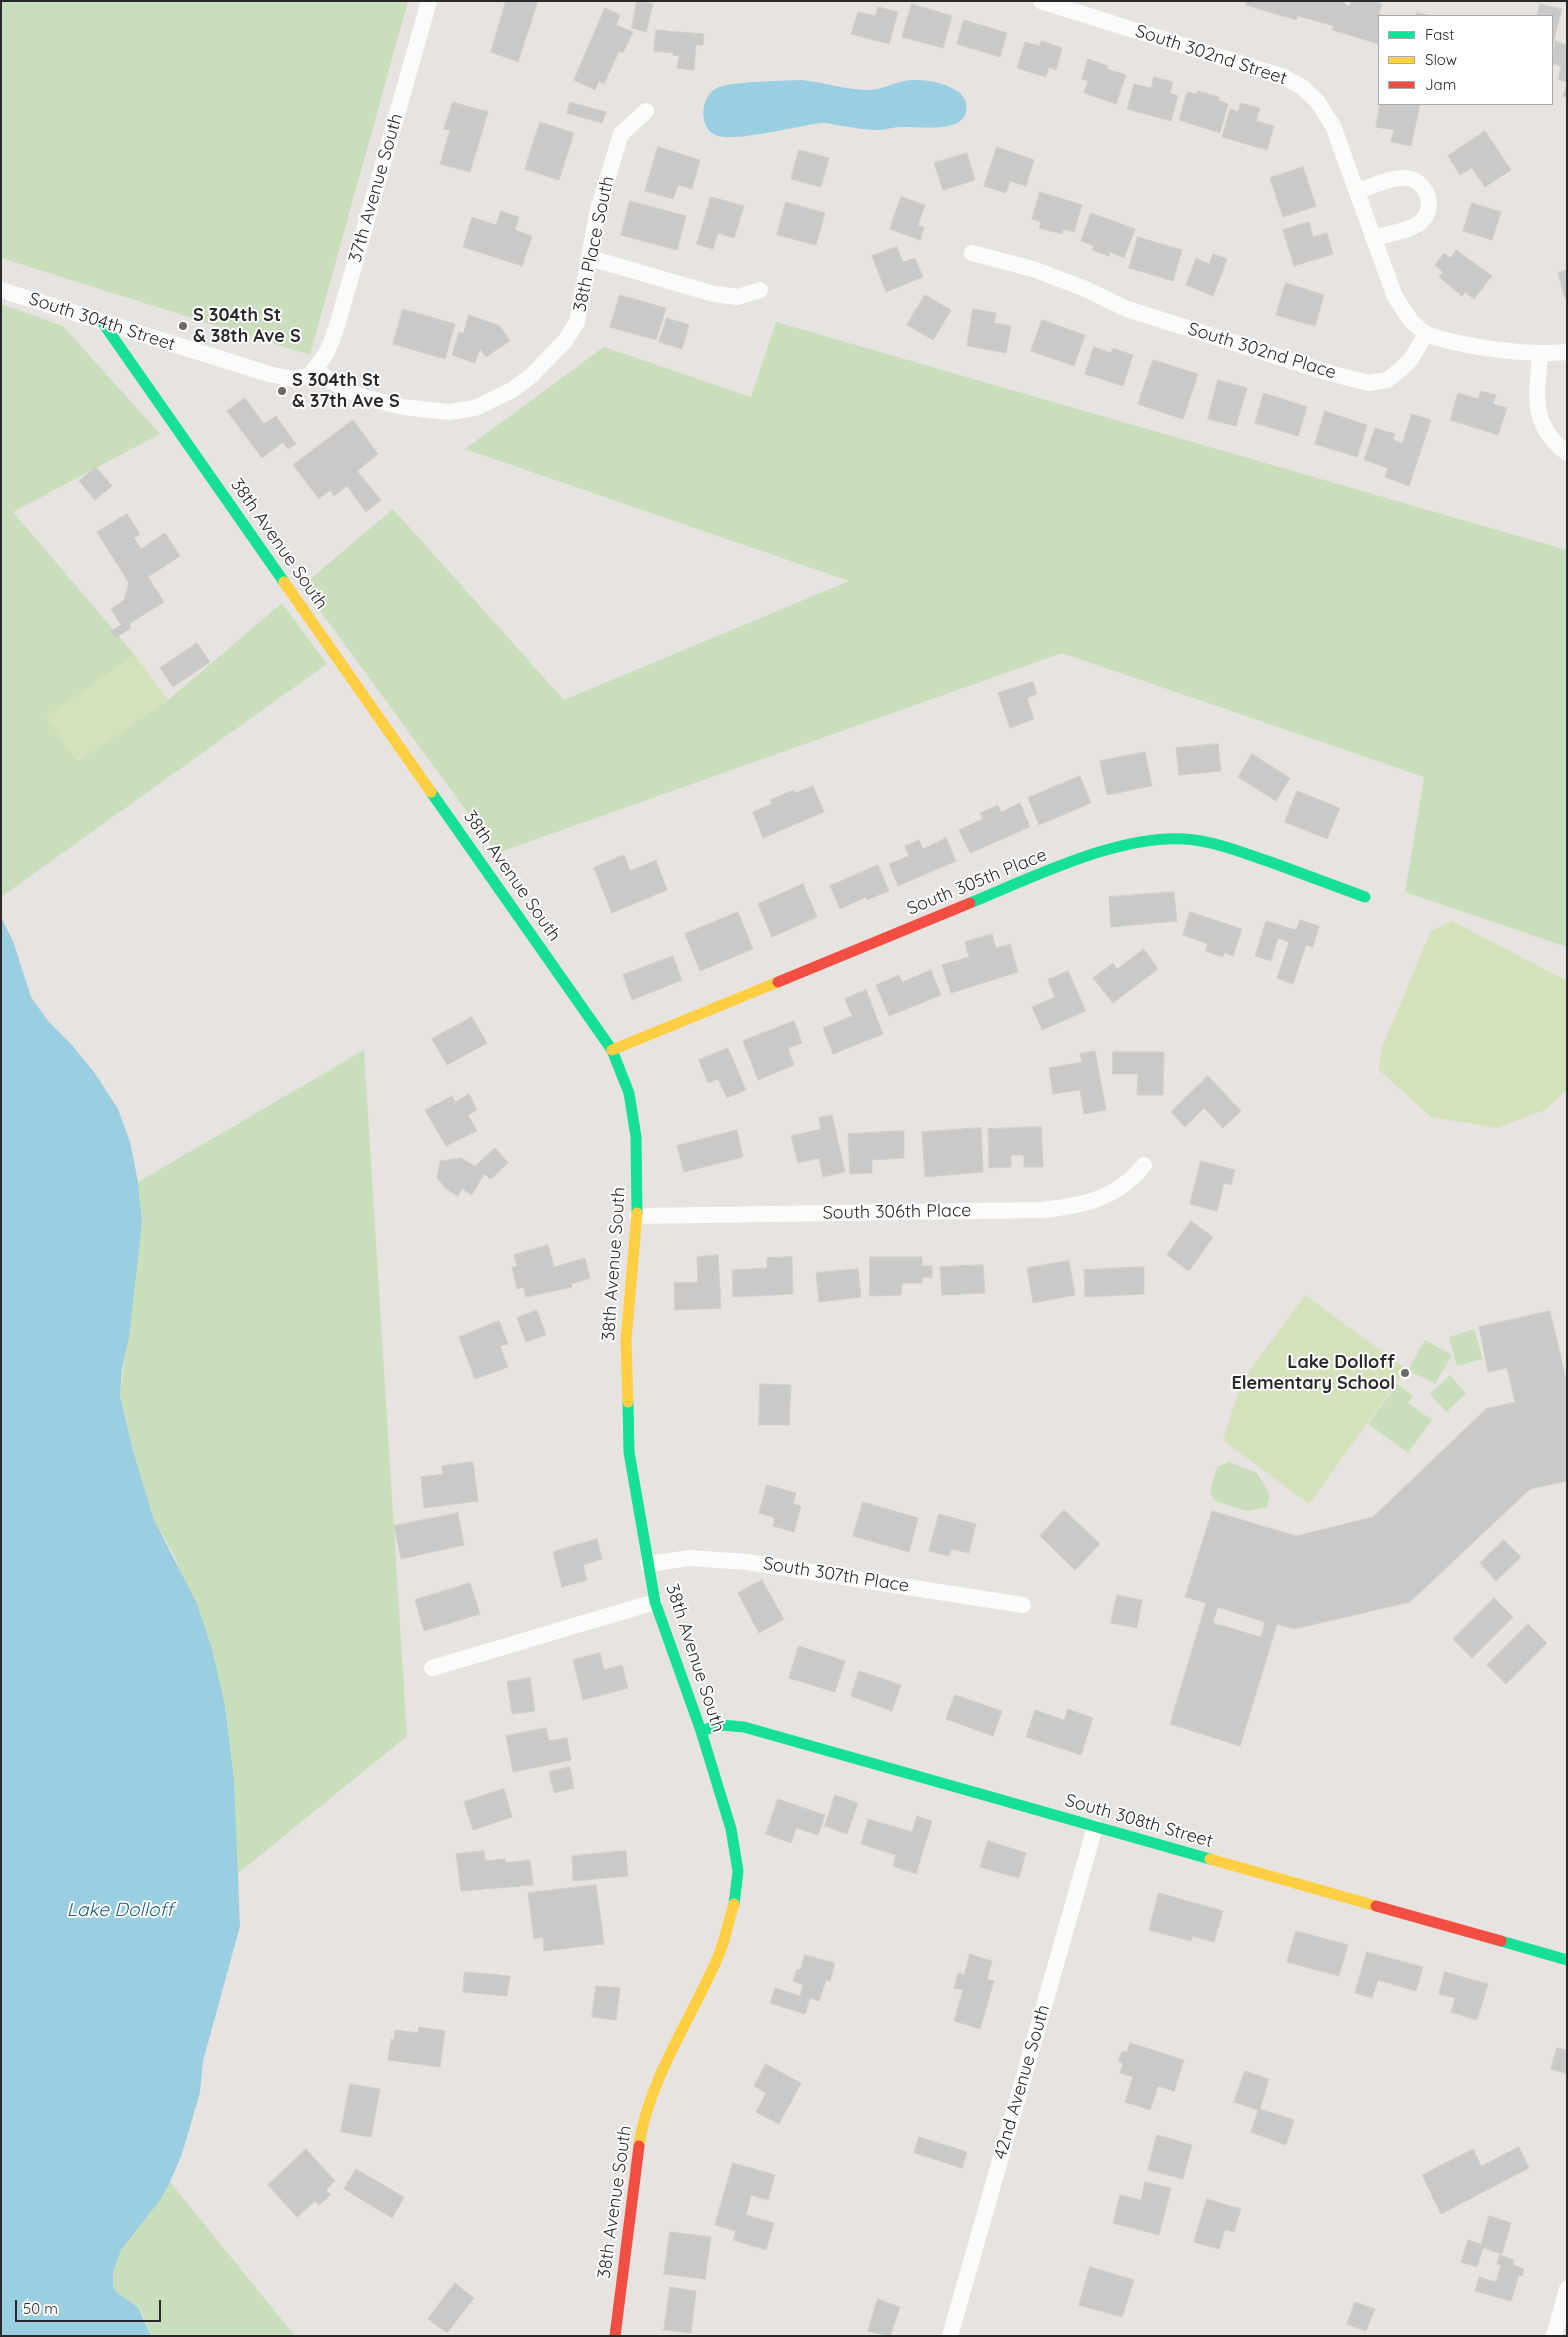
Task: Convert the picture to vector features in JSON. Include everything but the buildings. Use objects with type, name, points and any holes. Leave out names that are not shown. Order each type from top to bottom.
[{"type":"street","name":"37th Avenue South","points":[[314,370],[325,357],[344,305],[429,1]]},
{"type":"street","name":"South 302nd Street","points":[[1042,1],[1284,77],[1302,87],[1317,101],[1333,126],[1395,298],[1411,321],[1426,334]]},
{"type":"street","name":"38th Place South","points":[[314,370],[350,392],[403,407],[449,412],[475,408],[512,390],[531,376],[565,341],[577,322],[598,209],[621,134],[646,111]]},
{"type":"street","points":[[1357,191],[1401,178],[1417,181],[1428,194],[1429,210],[1419,224],[1373,238]]},
{"type":"street","name":"South 302nd Place","points":[[972,252],[1033,269],[1083,288],[1127,310],[1333,374],[1369,383],[1387,380],[1400,370],[1411,359],[1426,334]]},
{"type":"street","points":[[590,258],[714,294],[738,297],[760,290]]},
{"type":"street","name":"South 304th Street","points":[[1,290],[284,378],[305,378],[313,375],[314,370]]},
{"type":"street","name":"38th Avenue South","points":[[103,323],[612,1050],[624,1075],[633,1112],[637,1163],[637,1216],[626,1333],[626,1398],[629,1452],[655,1602],[701,1731],[731,1829],[737,1855],[738,1884],[730,1920],[718,1957],[654,2090],[641,2130],[615,2336]]},
{"type":"street","points":[[1426,334],[1451,341],[1540,353],[1567,352]]},
{"type":"street","points":[[1540,353],[1538,398],[1542,425],[1549,438],[1567,453]]},
{"type":"street","name":"South 305th Place","points":[[612,1050],[1024,881],[1081,859],[1127,845],[1166,839],[1205,842],[1246,853],[1366,897]]},
{"type":"street","name":"South 306th Place","points":[[637,1216],[1041,1210],[1082,1205],[1111,1195],[1132,1180],[1144,1165]]},
{"type":"street","name":"South 307th Place","points":[[648,1564],[690,1558],[747,1562],[1024,1605]]},
{"type":"street","points":[[432,1668],[655,1602]]},
{"type":"street","name":"South 308th Street","points":[[701,1731],[720,1725],[744,1727],[1567,1960]]},
{"type":"street","name":"42nd Avenue South","points":[[950,2336],[1095,1827]]},
{"type":"street","points":[[1554,2336],[1567,2289]]},
{"type":"green space","points":[[1,1],[408,1],[310,355],[1,258]]},
{"type":"green space","points":[[1,304],[63,326],[160,434],[13,512],[135,655],[47,717],[77,761],[168,700],[282,603],[327,664],[1,897]]},
{"type":"green space","points":[[776,322],[1567,550],[1567,947],[1405,892],[1424,777],[1062,653],[497,853],[302,586],[393,509],[564,700],[849,581],[465,449],[604,347],[751,397]]},
{"type":"green space","points":[[135,655],[168,700],[77,761],[46,717]]},
{"type":"green space","points":[[1452,921],[1567,981],[1567,1089],[1545,1110],[1496,1128],[1431,1117],[1379,1070],[1381,1050],[1431,931]]},
{"type":"green space","points":[[364,1050],[407,1736],[236,1875],[234,1780],[225,1706],[175,1557],[154,1520],[132,1447],[120,1396],[142,1222],[138,1182]]},
{"type":"green space","points":[[1305,1295],[1406,1369],[1309,1504],[1223,1440],[1241,1383]]},
{"type":"green space","points":[[1474,1329],[1483,1359],[1457,1366],[1449,1337]]},
{"type":"green space","points":[[1425,1340],[1452,1355],[1435,1384],[1408,1370]]},
{"type":"green space","points":[[1450,1375],[1466,1394],[1446,1412],[1430,1394]]},
{"type":"green space","points":[[1397,1384],[1413,1396],[1408,1403],[1432,1420],[1408,1453],[1368,1424]]},
{"type":"green space","points":[[1229,1462],[1257,1473],[1270,1495],[1267,1507],[1247,1511],[1215,1501],[1210,1492],[1217,1467]]},
{"type":"green space","points":[[170,2182],[295,2336],[151,2336],[140,2310],[135,2304],[116,2292],[112,2277],[115,2263],[122,2249]]},
{"type":"water","points":[[801,80],[864,90],[912,80],[928,81],[956,90],[966,103],[966,112],[962,119],[956,123],[938,127],[901,127],[878,130],[821,123],[736,137],[718,136],[707,128],[703,114],[704,107],[706,100],[715,89],[732,84]]},
{"type":"water","name":"Lake Dolloff","points":[[1,917],[13,941],[31,997],[48,1021],[71,1044],[94,1072],[118,1109],[130,1142],[138,1182],[142,1222],[129,1337],[122,1369],[120,1396],[132,1447],[154,1520],[197,1604],[212,1649],[225,1706],[234,1780],[240,1926],[203,2061],[200,2092],[182,2154],[170,2182],[160,2200],[121,2250],[113,2272],[113,2286],[116,2292],[138,2307],[151,2336],[1,2336]]},
{"type":"traffic: fast","points":[[103,323],[284,582]]},
{"type":"traffic: fast","points":[[431,792],[612,1050],[629,1093],[636,1137],[637,1213]]},
{"type":"traffic: fast","points":[[970,903],[1081,858],[1140,842],[1168,839],[1195,840],[1226,847],[1365,897]]},
{"type":"traffic: fast","points":[[628,1402],[629,1452],[655,1602],[701,1731],[731,1829],[738,1871],[734,1904]]},
{"type":"traffic: fast","points":[[701,1731],[720,1725],[744,1727],[1210,1859]]},
{"type":"traffic: fast","points":[[1501,1941],[1567,1960]]},
{"type":"traffic: slow","points":[[284,582],[431,792]]},
{"type":"traffic: slow","points":[[612,1050],[778,982]]},
{"type":"traffic: slow","points":[[628,1402],[626,1341],[637,1213]]},
{"type":"traffic: slow","points":[[1210,1859],[1376,1906]]},
{"type":"traffic: slow","points":[[639,2146],[651,2098],[720,1952],[734,1904]]},
{"type":"traffic: jam","points":[[778,982],[970,903]]},
{"type":"traffic: jam","points":[[1376,1906],[1501,1941]]},
{"type":"traffic: jam","points":[[615,2336],[639,2146]]},
{"type":"place","name":"S 304th St & 38th Ave S","points":[[183,326]]},
{"type":"place","name":"S 304th St & 37th Ave S","points":[[282,391]]},
{"type":"place","name":"Lake Dolloff Elementary School","points":[[1405,1373]]}]
